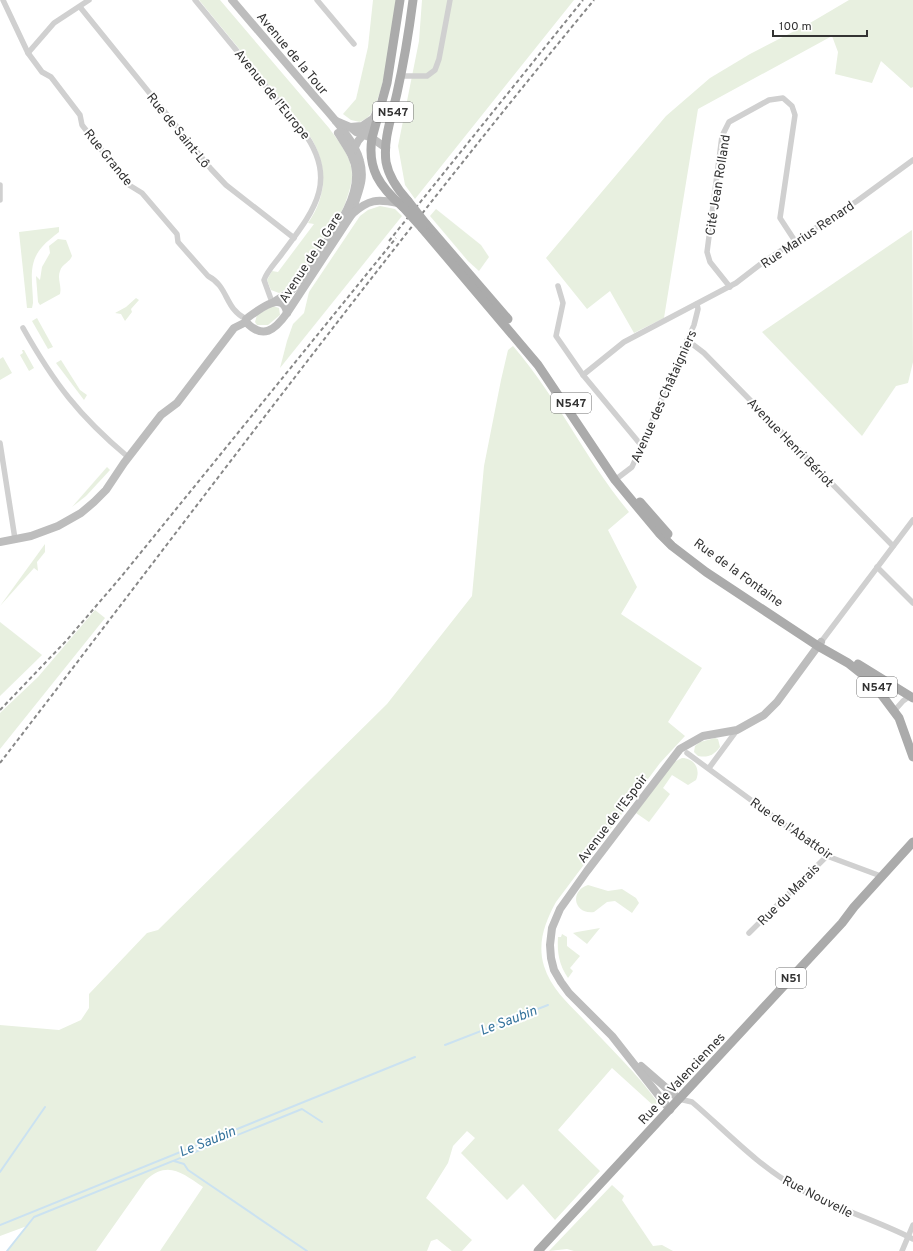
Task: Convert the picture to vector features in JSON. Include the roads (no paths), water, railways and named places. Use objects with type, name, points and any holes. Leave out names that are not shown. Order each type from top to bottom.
[{"type":"main road","name":"N547","points":[[400,0],[393,50],[382,102],[368,136],[375,176],[385,190],[403,204]]},
{"type":"main road","name":"N547","points":[[403,204],[390,175],[387,164],[386,148],[401,76],[412,0]]},
{"type":"main road","name":"Rue de la Fontaine","points":[[403,204],[463,270],[550,374],[617,479],[669,535],[696,560],[848,663],[872,682],[899,718],[913,757]]},
{"type":"main road","name":"Rue de la Fontaine","points":[[820,644],[855,662],[912,697]]},
{"type":"main road","name":"Rue de Valenciennes","points":[[538,1251],[842,923],[854,907],[913,842]]},
{"type":"main road","name":"Rue de Valenciennes","points":[[842,923],[859,910],[913,850]]},
{"type":"street","name":"Rue Grande","points":[[3,0],[28,53],[42,72],[51,77],[80,115],[82,125],[126,182],[142,193],[177,234],[178,242],[208,276],[213,279],[224,291],[228,302],[240,316],[246,320]]},
{"type":"street","points":[[28,53],[54,24],[89,0]]},
{"type":"street","name":"Avenue de l'Europe","points":[[195,0],[302,130],[315,150],[320,172],[319,195],[311,214],[264,280],[273,302]]},
{"type":"street","name":"Avenue de la Tour","points":[[232,0],[336,121],[355,147]]},
{"type":"street","points":[[317,0],[354,44]]},
{"type":"street","points":[[401,76],[427,76],[435,70],[439,59],[450,0]]},
{"type":"street","name":"Rue de Saint-Lô","points":[[80,7],[211,169],[226,185],[294,238]]},
{"type":"street","name":"Cité Jean Rolland","points":[[730,287],[710,262],[707,252],[722,136],[729,122],[769,100],[783,98],[792,106],[795,115],[780,218],[795,241]]},
{"type":"street","points":[[352,155],[355,147],[368,136],[373,118],[382,102]]},
{"type":"street","points":[[350,127],[365,125],[373,118]]},
{"type":"street","name":"Avenue de la Tour","points":[[336,121],[350,127],[356,132],[368,136],[386,148]]},
{"type":"street","name":"Avenue de la Tour","points":[[336,121],[337,132],[352,155]]},
{"type":"street","name":"Avenue de la Gare","points":[[246,320],[252,329],[258,332],[264,332],[276,327],[287,313],[352,214],[360,192],[362,168],[355,147]]},
{"type":"street","name":"Avenue de la Gare","points":[[0,542],[15,540],[58,526],[80,513],[106,490],[128,457],[161,415],[177,403],[234,328],[260,308],[273,302],[297,286],[344,214],[355,184],[356,171],[352,155]]},
{"type":"street","name":"Rue Marius Renard","points":[[583,375],[624,342],[730,287],[795,241],[857,201],[913,160]]},
{"type":"street","points":[[385,190],[390,175]]},
{"type":"street","points":[[0,185],[1,200]]},
{"type":"street","name":"Avenue de la Gare","points":[[352,214],[374,200],[385,190]]},
{"type":"street","points":[[360,192],[364,198],[403,204]]},
{"type":"street","points":[[558,286],[563,303],[556,336],[583,375],[641,445]]},
{"type":"street","points":[[273,302],[281,303],[286,307],[287,313]]},
{"type":"street","name":"Avenue des Châtaigniers","points":[[617,479],[632,466],[687,340],[697,315],[697,304]]},
{"type":"street","points":[[23,328],[44,365],[71,402],[100,432],[128,457]]},
{"type":"street","name":"Avenue Henri Bériot","points":[[687,340],[704,353],[893,546]]},
{"type":"street","points":[[0,443],[15,540]]},
{"type":"street","points":[[820,644],[893,546],[911,528],[913,520]]},
{"type":"street","points":[[877,567],[913,604]]},
{"type":"street","name":"Avenue de l'Espoir","points":[[629,1057],[612,1036],[561,982],[554,970],[550,945],[552,928],[560,909],[680,749],[703,736],[737,730],[767,712],[820,644]]},
{"type":"street","points":[[894,710],[902,701],[912,697]]},
{"type":"street","points":[[709,768],[737,730]]},
{"type":"street","name":"Rue de l'Abattoir","points":[[688,753],[827,856],[881,877]]},
{"type":"street","name":"Rue du Marais","points":[[749,933],[827,856]]},
{"type":"street","points":[[868,900],[870,894],[880,882],[881,877]]},
{"type":"street","points":[[629,1057],[637,1062],[679,1099]]},
{"type":"street","points":[[629,1057],[670,1110]]},
{"type":"street","name":"Rue Nouvelle","points":[[679,1099],[692,1102],[761,1163],[795,1186],[834,1206],[911,1238]]},
{"type":"street","points":[[902,1251],[911,1238],[913,1225]]},
{"type":"waterway","name":"Le Saubin","points":[[445,1045],[548,1005]]},
{"type":"waterway","name":"Le Saubin","points":[[0,1225],[415,1057]]},
{"type":"waterway","points":[[0,1172],[45,1107]]},
{"type":"waterway","points":[[7,1251],[34,1217],[302,1109],[322,1122]]},
{"type":"waterway","points":[[174,1161],[184,1164],[188,1170],[307,1251]]},
{"type":"railway","points":[[389,241],[583,0]]},
{"type":"railway","points":[[0,763],[368,283],[442,188],[594,0]]},
{"type":"railway","points":[[0,710],[66,641],[121,577],[396,238]]}]
